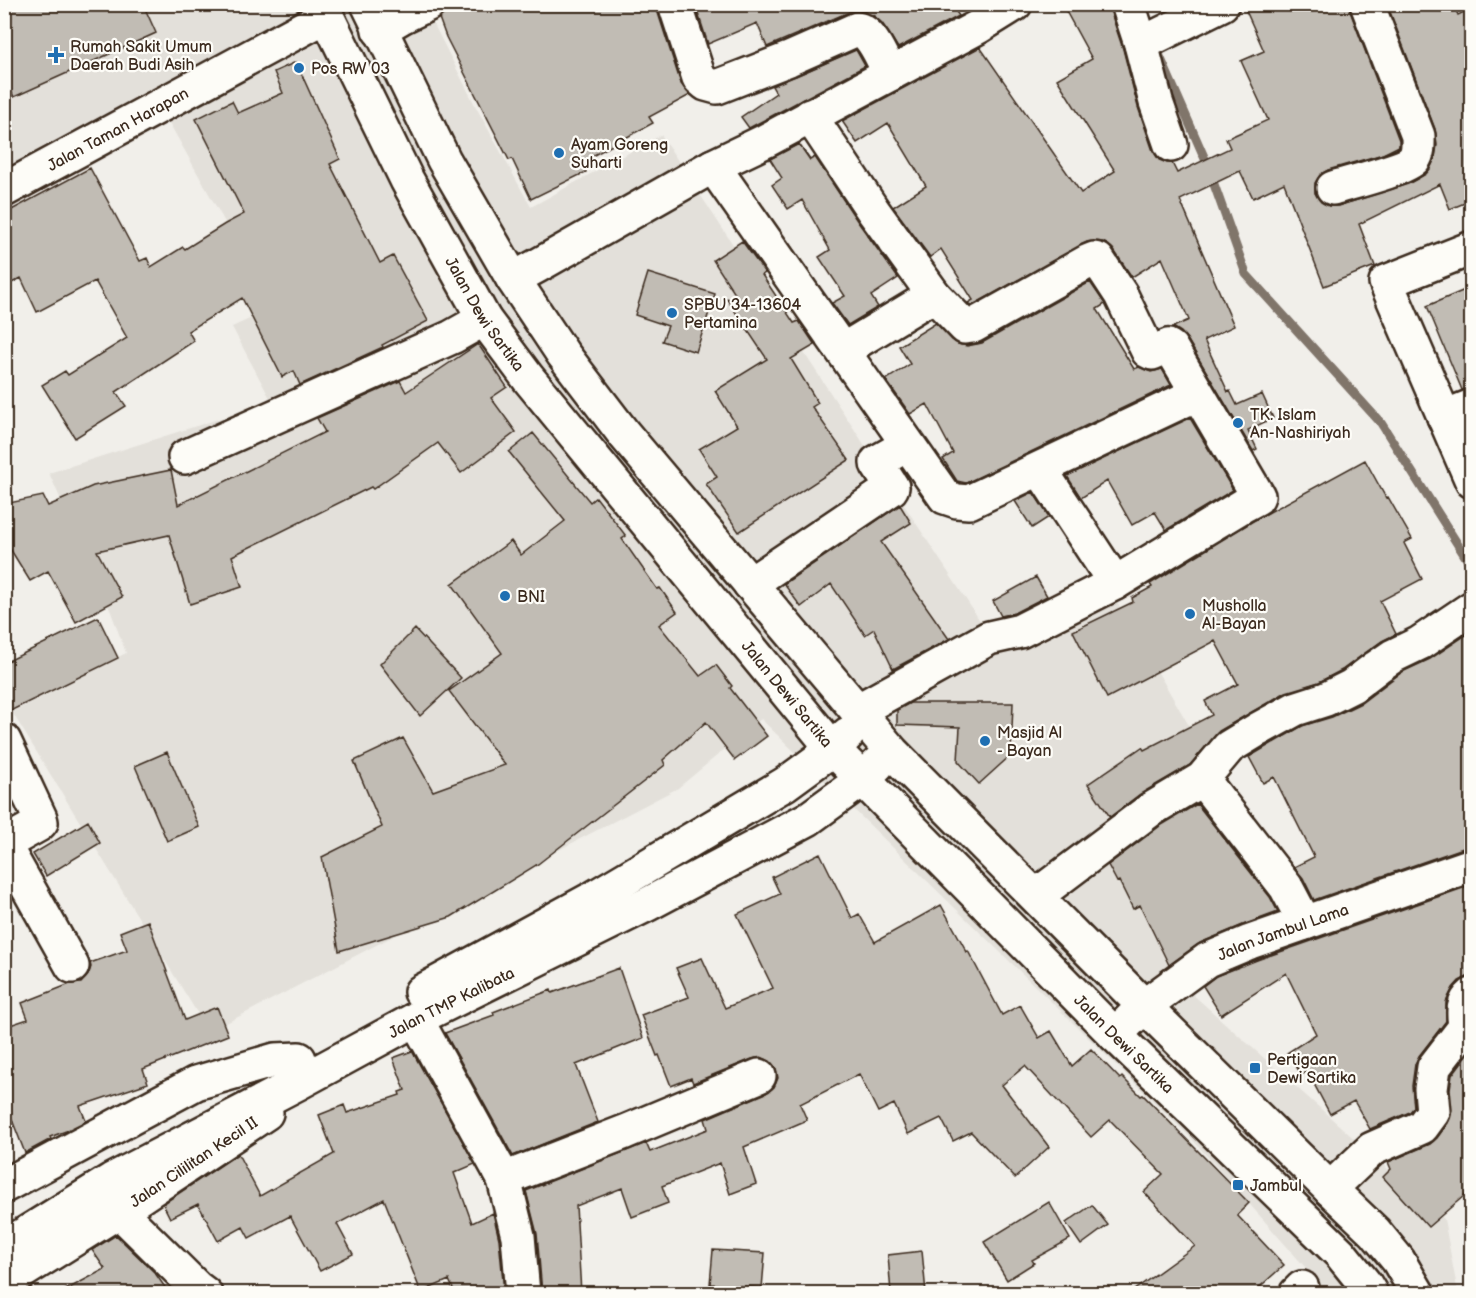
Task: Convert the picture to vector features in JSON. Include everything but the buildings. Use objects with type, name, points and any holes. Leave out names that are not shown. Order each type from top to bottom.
[{"type":"street","points":[[428,4],[403,16],[374,17],[444,160],[513,279],[564,354],[624,434],[892,752],[1144,1006],[1375,1232],[1398,1260],[1418,1293]]},
{"type":"street","points":[[675,4],[699,78],[706,84],[717,87],[857,29],[868,34],[890,74]]},
{"type":"street","points":[[513,279],[713,166],[765,141],[978,27],[1015,4]]},
{"type":"street","points":[[1128,4],[1150,40],[1156,102],[1171,145]]},
{"type":"street","points":[[1150,40],[1222,4]]},
{"type":"street","points":[[1333,188],[1405,164],[1413,160],[1418,149],[1418,135],[1367,4]]},
{"type":"street","name":"Jalan Taman Harapan","points":[[4,190],[323,10]]},
{"type":"street","name":"Jalan Dewi Sartika","points":[[323,10],[408,180],[484,319],[528,378],[833,748],[1115,1035],[1340,1253],[1371,1293]]},
{"type":"street","points":[[713,166],[945,497],[969,502],[1197,394],[1170,347],[1152,353],[1148,351],[1120,295],[1098,260],[1089,261],[969,327],[962,325],[934,295],[874,212],[810,116]]},
{"type":"street","points":[[1472,248],[1386,282],[1458,412],[1472,481]]},
{"type":"street","points":[[843,350],[934,295]]},
{"type":"street","points":[[185,457],[452,337],[484,319]]},
{"type":"street","name":"Jalan TMP Kalibata","points":[[4,1247],[294,1070],[590,900],[785,784],[833,748],[861,715],[989,638],[1020,631],[1115,583],[1258,498],[1258,494],[1197,394]]},
{"type":"street","points":[[750,584],[891,489],[892,487],[877,462],[907,445]]},
{"type":"street","points":[[1040,469],[1115,583]]},
{"type":"street","points":[[1036,896],[1150,810],[1202,779],[1229,747],[1295,709],[1326,699],[1352,686],[1393,656],[1420,643],[1472,608]]},
{"type":"street","points":[[4,741],[41,822],[4,845],[72,966]]},
{"type":"street","name":"Jalan TMP Kalibata","points":[[4,1229],[98,1170],[166,1131],[294,1070],[380,1038],[648,904],[808,819],[862,779],[892,752]]},
{"type":"street","points":[[1202,779],[1286,888],[1305,923]]},
{"type":"street","name":"Jalan Jambul Lama","points":[[1115,1035],[1144,1006],[1207,960],[1250,942],[1470,869]]},
{"type":"street","points":[[1330,1189],[1372,1149],[1422,1126],[1432,1112],[1431,1089],[1434,1067],[1465,1027],[1463,1005],[1472,995]]},
{"type":"street","points":[[416,1018],[504,1179],[518,1236],[523,1293]]},
{"type":"street","name":"Jalan Cililitan Kecil II","points":[[4,1283],[119,1211],[380,1038]]},
{"type":"street","points":[[4,1185],[196,1083],[275,1060],[294,1070]]},
{"type":"street","points":[[504,1179],[759,1076]]},
{"type":"street","points":[[119,1211],[197,1287],[206,1293]]},
{"type":"shaded area","points":[[5,5],[424,5],[531,207],[661,135],[992,639],[1102,577],[1293,903],[1190,992],[1444,1219],[1458,1293],[1328,1293],[1191,1138],[761,719],[678,788],[209,1032],[12,712],[126,653],[111,612],[49,473],[272,402],[232,327],[273,308],[157,101],[5,184]]},
{"type":"waterway","points":[[1158,52],[1205,159],[1246,274],[1381,423],[1472,567]]},
{"type":"place","name":"Rumah Sakit Umum Daerah Budi Asih","points":[[56,55]]},
{"type":"place","name":"Pos RW 03","points":[[299,68]]},
{"type":"place","name":"Ayam Goreng Suharti","points":[[559,153]]},
{"type":"place","name":"SPBU 34-13604 Pertamina","points":[[672,313]]},
{"type":"place","name":"TK. Islam An-Nashiriyah","points":[[1238,423]]},
{"type":"place","name":"BNI","points":[[505,596]]},
{"type":"place","name":"Musholla Al-Bayan","points":[[1190,614]]},
{"type":"place","name":"Masjid Al - Bayan","points":[[985,741]]},
{"type":"place","name":"Pertigaan Dewi Sartika","points":[[1255,1068]]},
{"type":"place","name":"Jambul","points":[[1238,1185]]}]
